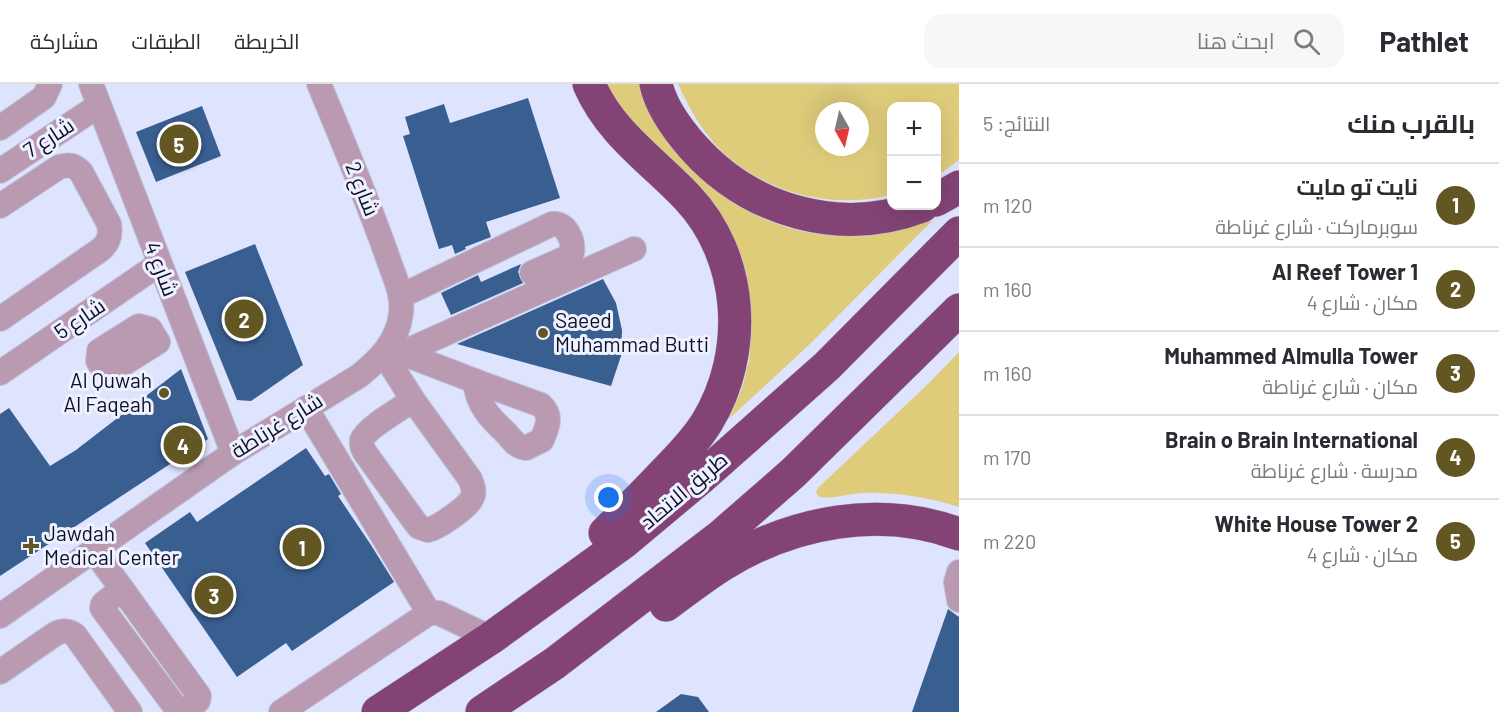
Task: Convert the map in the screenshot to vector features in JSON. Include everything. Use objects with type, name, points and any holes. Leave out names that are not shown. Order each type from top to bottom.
[{"type":"highway","points":[[538,603],[693,443],[707,423],[721,394],[732,355],[735,331],[735,307],[731,283],[725,260],[715,237],[688,198],[614,126],[601,107],[590,84]]},
{"type":"highway","points":[[656,84],[669,114],[685,137],[703,158],[747,192],[797,213],[825,218],[852,220],[880,217],[907,210]]},
{"type":"highway","points":[[941,197],[959,187]]},
{"type":"highway","name":"طريق الاتحاد","points":[[378,712],[491,638],[624,542],[766,422],[827,366],[959,233]]},
{"type":"highway","points":[[482,712],[555,663],[722,535],[859,410],[959,310]]},
{"type":"highway","points":[[555,663],[570,662],[596,653],[722,565],[778,537],[808,527],[850,520],[905,520],[959,534]]},
{"type":"street","points":[[29,151],[5,125],[44,98],[50,84]]},
{"type":"street","name":"شارع 2","points":[[319,84],[381,236],[401,296]]},
{"type":"street","name":"شارع 7","points":[[0,171],[29,151],[94,95]]},
{"type":"street","name":"شارع 4","points":[[94,95],[233,453]]},
{"type":"street","points":[[0,206],[59,167],[67,165],[81,172],[110,230],[108,241],[100,250],[0,319]]},
{"type":"street","points":[[401,296],[552,224],[560,224],[573,245],[572,253],[532,273]]},
{"type":"street","points":[[392,352],[634,249]]},
{"type":"street","name":"شارع 5","points":[[0,373],[159,264]]},
{"type":"street","name":"شارع غرناطة","points":[[0,616],[233,453],[359,376],[392,352],[401,314],[401,296]]},
{"type":"street","points":[[158,342],[183,327]]},
{"type":"street","points":[[392,352],[475,381]]},
{"type":"street","points":[[392,352],[414,400],[470,479],[474,489],[469,503],[437,527],[428,530],[419,527],[415,522],[366,454],[362,444],[369,431],[414,400]]},
{"type":"street","points":[[306,408],[429,614]]},
{"type":"street","points":[[94,551],[122,590],[103,604],[102,608],[181,712]]},
{"type":"street","points":[[959,572],[956,588],[959,600]]},
{"type":"street","points":[[281,712],[429,614],[439,614],[491,638]]},
{"type":"street","points":[[0,672],[55,634],[70,632],[75,635],[130,712]]},
{"type":"shaded area","points":[[607,84],[643,84],[673,147],[692,170],[727,198],[768,220],[789,228],[832,235],[870,233],[932,221],[812,342],[729,419],[742,388],[749,361],[751,335],[748,294],[627,122]]},
{"type":"shaded area","points":[[678,84],[959,84],[959,160],[941,173],[941,102],[887,102],[887,196],[869,199],[826,199],[784,189],[764,181],[745,169],[719,149],[693,113]]},
{"type":"shaded area","points":[[959,352],[959,507],[935,500],[886,493],[819,497],[816,492],[818,488]]},
{"type":"building","points":[[528,98],[560,198],[486,222],[491,237],[465,247],[466,249],[455,254],[452,245],[439,249],[403,136],[410,134],[405,117],[444,104],[450,123]]},
{"type":"building","points":[[202,106],[221,156],[156,182],[136,132]]},
{"type":"building","points":[[255,244],[303,365],[251,401],[237,400],[185,272]]},
{"type":"building","points":[[521,264],[518,272],[523,283],[451,315],[441,293],[478,275],[481,282]]},
{"type":"building","name":"Saeed Muhammad Butti","points":[[603,279],[616,303],[622,330],[621,356],[611,386],[457,344]]},
{"type":"building","points":[[181,369],[208,439],[0,576],[0,414],[9,408],[50,466],[76,450]]},
{"type":"building","points":[[306,448],[325,476],[329,474],[341,494],[338,496],[394,582],[292,651],[286,643],[237,677],[145,543],[190,512],[197,522]]},
{"type":"building","points":[[948,609],[959,617],[959,712],[912,712]]},
{"type":"building","points":[[681,694],[698,697],[709,712],[656,712]]},
{"type":"place","name":"White House Tower 2","points":[[179,144]]},
{"type":"place","name":"Al Reef Tower 1","points":[[244,319]]},
{"type":"place","name":"Saeed Muhammad Butti","points":[[543,333]]},
{"type":"place","name":"Al Quwah Al Faqeah","points":[[164,393]]},
{"type":"place","name":"Brain o Brain International","points":[[183,445]]},
{"type":"place","name":"Jawdah Medical Center","points":[[31,546]]},
{"type":"place","name":"نايت تو مايت","points":[[302,547]]},
{"type":"place","name":"Muhammed Almulla Tower","points":[[214,595]]}]
